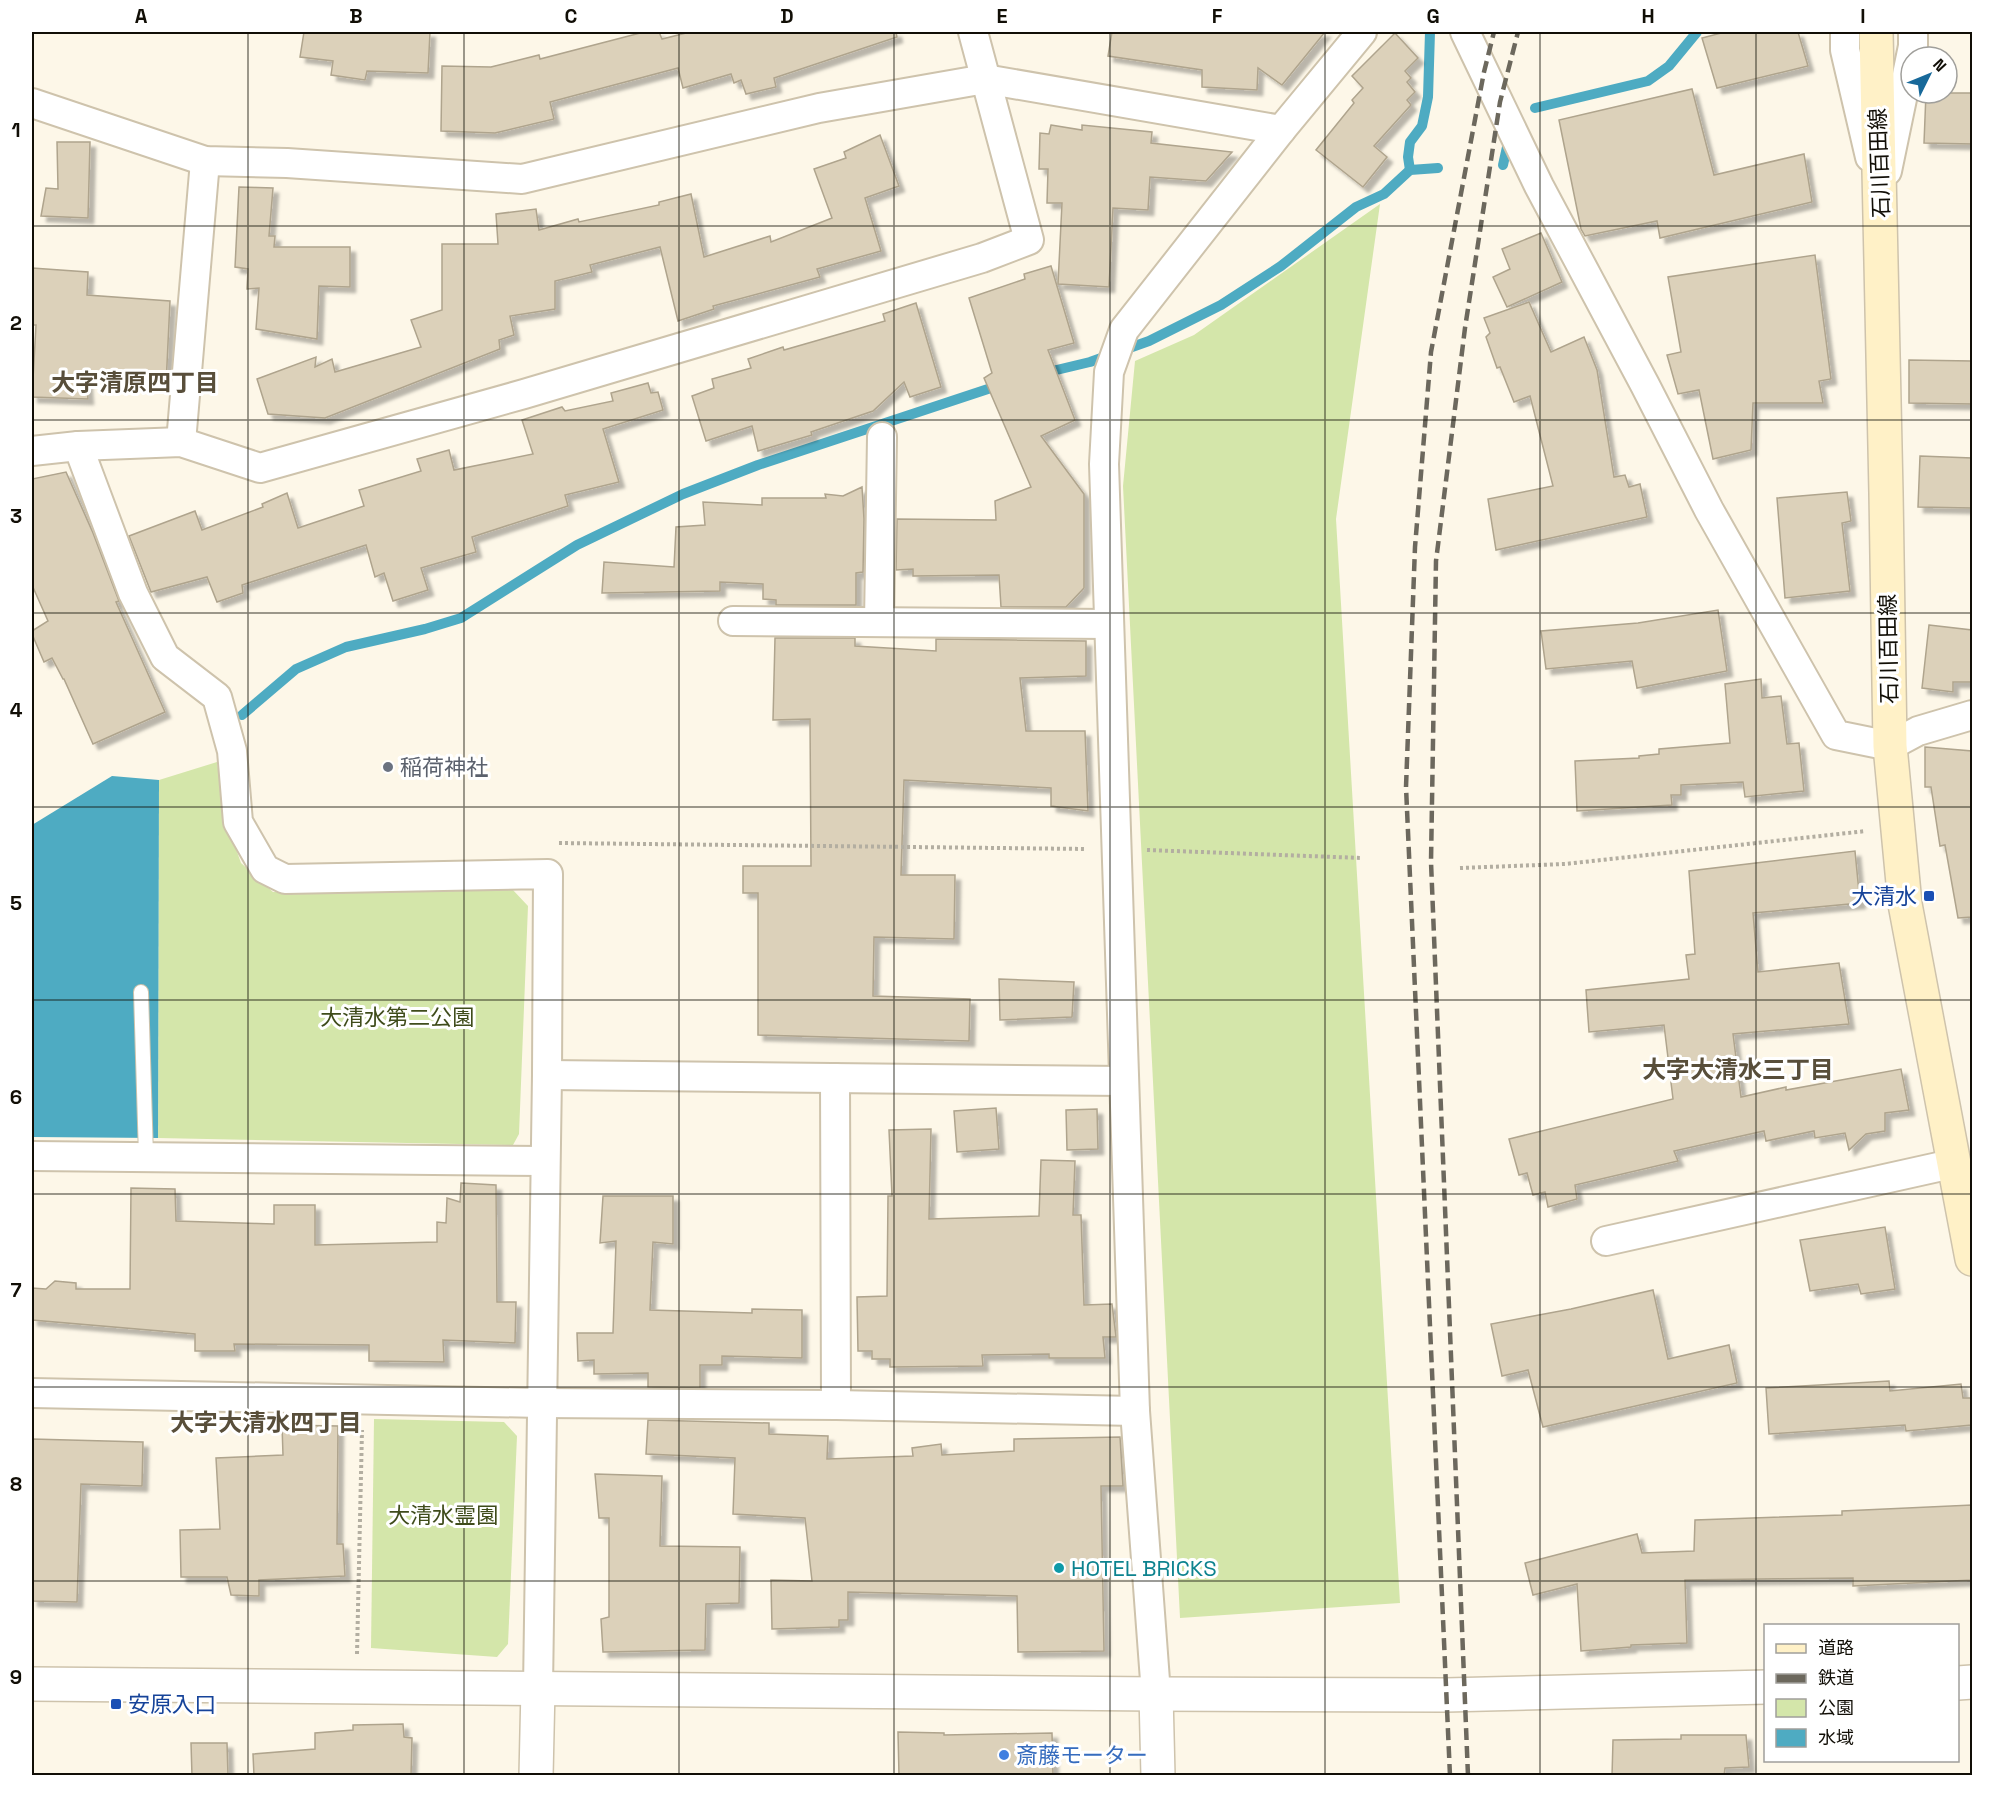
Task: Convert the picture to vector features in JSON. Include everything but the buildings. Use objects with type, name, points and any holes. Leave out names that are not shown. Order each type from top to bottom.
[{"type":"main road","name":"石川百田線","points":[[1876,32],[1890,746],[1896,828],[1905,904],[1956,1162],[1972,1259]]},
{"type":"street","points":[[32,451],[78,446],[181,442],[260,468],[524,394],[982,258],[1029,240],[973,32]]},
{"type":"street","points":[[1158,1776],[1156,1694],[1135,1411],[1108,624],[1104,464],[1109,372],[1124,330],[1281,130],[1362,32]]},
{"type":"street","points":[[1465,32],[1539,186],[1645,385],[1708,510],[1836,735],[1890,746],[1918,731],[1972,715]]},
{"type":"street","points":[[1845,32],[1845,50],[1880,200]]},
{"type":"street","points":[[1880,200],[1913,46],[1913,32]]},
{"type":"street","points":[[32,103],[205,161],[287,163],[522,179],[819,108],[985,79],[1281,130]]},
{"type":"street","points":[[181,442],[205,161]]},
{"type":"street","points":[[879,622],[882,437]]},
{"type":"street","points":[[78,446],[133,593],[165,657],[217,697],[232,751],[238,822],[265,869],[285,879],[548,874],[536,1776]]},
{"type":"street","points":[[733,621],[1108,624]]},
{"type":"street","points":[[547,1076],[1124,1081]]},
{"type":"street","points":[[835,1078],[836,1405]]},
{"type":"street","points":[[32,1156],[544,1161]]},
{"type":"street","points":[[1606,1241],[1956,1162]]},
{"type":"street","points":[[32,1393],[1135,1411]]},
{"type":"street","points":[[32,1684],[1446,1695],[1764,1687]]},
{"type":"lane","points":[[141,992],[146,1156]]},
{"type":"path","points":[[1460,868],[1565,864],[1896,828]]},
{"type":"path","points":[[548,874],[558,843],[1116,849],[1362,858]]},
{"type":"path","points":[[356,1664],[363,1399]]},
{"type":"green space","points":[[1380,204],[1336,519],[1400,1603],[1180,1618],[1123,486],[1135,361],[1194,335]]},
{"type":"green space","name":"大清水第二公園","points":[[217,762],[225,818],[241,863],[273,892],[512,889],[528,906],[519,1134],[513,1145],[158,1138],[159,780]]},
{"type":"green space","name":"大清水霊園","points":[[374,1419],[504,1422],[517,1436],[508,1644],[497,1657],[371,1648]]},
{"type":"water","points":[[112,776],[159,780],[158,1138],[32,1137],[32,825]]},
{"type":"waterway","points":[[1410,170],[1408,157],[1410,142],[1422,126],[1428,97],[1430,32]]},
{"type":"waterway","points":[[1535,108],[1648,81],[1669,66],[1697,32]]},
{"type":"waterway","points":[[1503,165],[1507,147]]},
{"type":"waterway","points":[[1044,373],[1090,362],[1149,341],[1221,305],[1281,266],[1356,207],[1384,194],[1410,170],[1438,168]]},
{"type":"waterway","points":[[242,715],[296,669],[346,647],[425,629],[461,618],[577,545],[683,494],[758,465],[1000,385]]},
{"type":"railway","points":[[1450,1776],[1406,787],[1415,547],[1431,352],[1484,72],[1494,32]]},
{"type":"railway","points":[[1468,1776],[1431,862],[1436,561],[1465,328],[1500,102],[1518,32]]},
{"type":"place","name":"稲荷神社","points":[[388,767]]},
{"type":"place","name":"大清水","points":[[1929,896]]},
{"type":"place","name":"HOTEL BRICKS","points":[[1059,1568]]},
{"type":"place","name":"安原入口","points":[[116,1704]]},
{"type":"place","name":"斎藤モーター","points":[[1004,1755]]},
{"type":"district","name":"大字清原四丁目","points":[[135,383]]},
{"type":"district","name":"大字大清水三丁目","points":[[1738,1070]]},
{"type":"district","name":"大字大清水四丁目","points":[[266,1423]]}]
